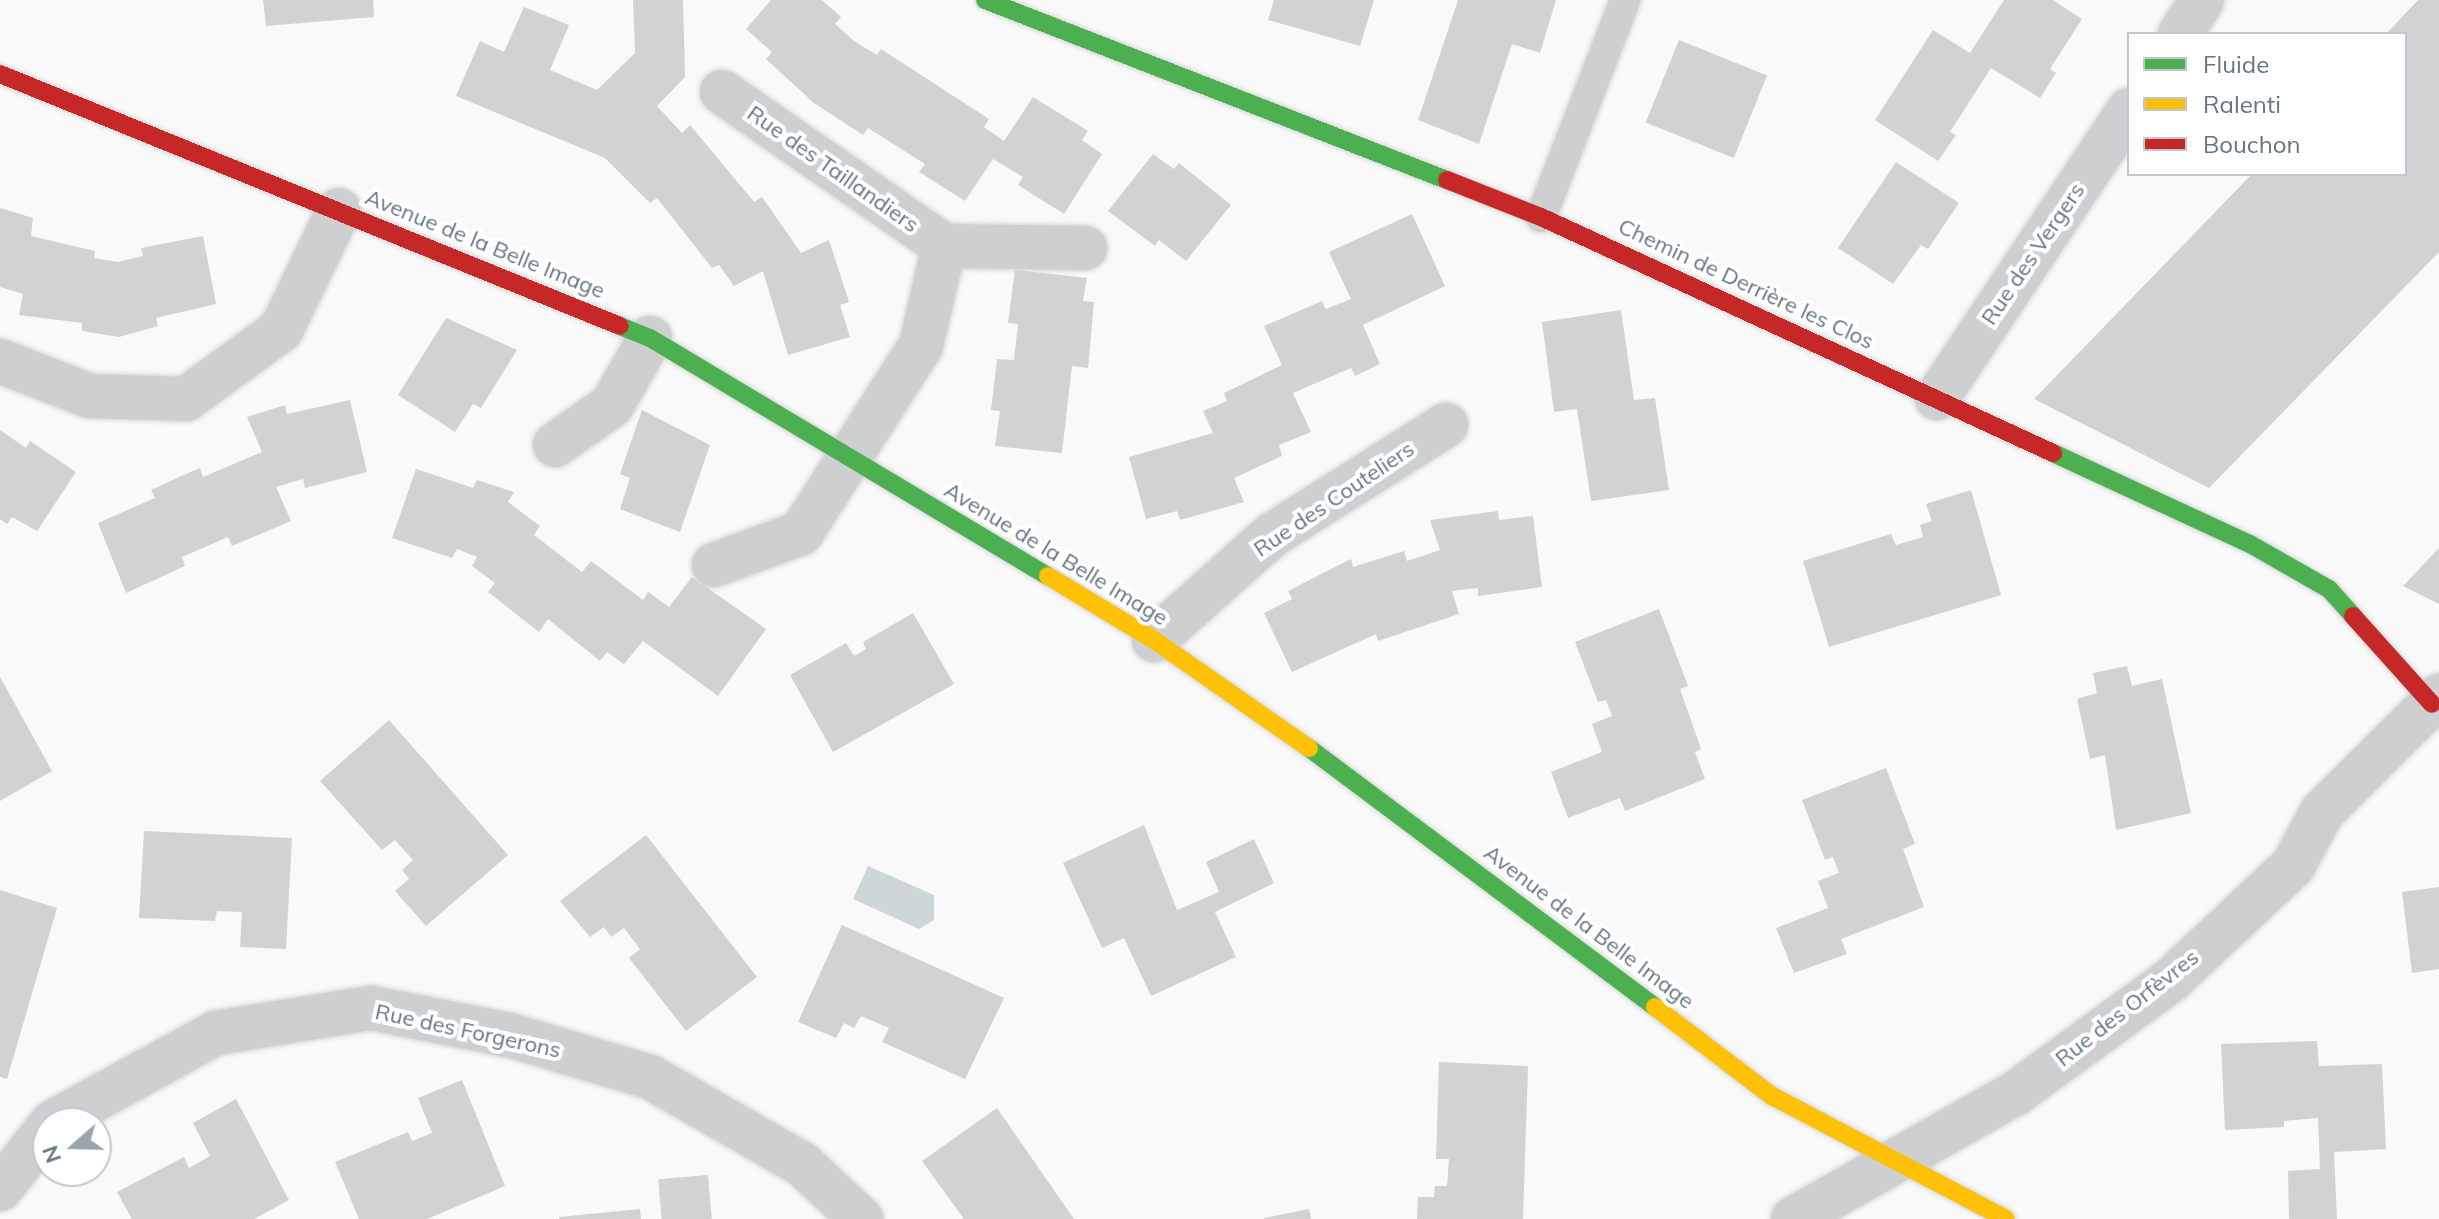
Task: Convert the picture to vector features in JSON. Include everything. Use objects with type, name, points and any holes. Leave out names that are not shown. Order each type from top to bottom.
[{"type":"street","name":"Chemin de Derrière les Clos","points":[[985,0],[1541,217],[2250,544],[2329,589],[2435,700]]},
{"type":"street","points":[[2181,32],[2202,0]]},
{"type":"street","name":"Avenue de la Belle Image","points":[[0,74],[650,338],[1154,640],[1388,804],[1772,1096],[2006,1219]]},
{"type":"street","name":"Rue des Taillandiers","points":[[722,92],[944,246]]},
{"type":"street","name":"Rue des Vergers","points":[[1937,398],[2127,113]]},
{"type":"street","points":[[0,361],[90,396],[186,399],[281,330],[339,210]]},
{"type":"street","points":[[714,565],[801,533],[846,458],[921,345],[944,246],[1085,248]]},
{"type":"street","points":[[555,445],[612,405],[650,338]]},
{"type":"street","name":"Rue des Couteliers","points":[[1154,640],[1272,535],[1446,425]]},
{"type":"street","name":"Rue des Orfèvres","points":[[1793,1219],[1894,1159],[2016,1093],[2171,980],[2293,866],[2322,812],[2435,700]]},
{"type":"street","name":"Rue des Forgerons","points":[[81,1107],[216,1033],[371,1008],[509,1035],[650,1077],[802,1164],[861,1219]]},
{"type":"street","points":[[0,1189],[32,1148]]},
{"type":"street","points":[[0,1214],[7,1219]]},
{"type":"lane","points":[[1541,217],[1625,0]]},
{"type":"shaded area","points":[[868,866],[934,895],[934,920],[919,929],[853,899]]},
{"type":"building","points":[[263,0],[373,0],[374,17],[266,26]]},
{"type":"building","points":[[633,0],[683,0],[685,77],[657,106],[682,133],[690,125],[754,202],[762,197],[801,253],[829,240],[849,302],[840,305],[850,337],[788,355],[763,271],[734,286],[719,265],[712,268],[657,198],[650,203],[605,158],[456,96],[480,41],[504,52],[524,7],[569,25],[550,70],[597,90],[635,53]]},
{"type":"building","points":[[771,0],[822,0],[841,17],[835,24],[854,41],[877,55],[881,49],[989,119],[984,127],[1004,141],[1033,97],[1088,131],[1082,140],[1102,154],[1064,214],[1018,185],[1023,177],[993,159],[965,201],[919,172],[925,164],[868,128],[863,135],[814,103],[766,59],[772,52],[746,29]]},
{"type":"building","points":[[1274,0],[1374,0],[1360,46],[1268,20]]},
{"type":"building","points":[[1458,0],[1556,0],[1540,53],[1512,44],[1479,144],[1418,120]]},
{"type":"building","points":[[2004,0],[2053,0],[2082,19],[2050,69],[2056,73],[2040,98],[1991,68],[1950,132],[1956,135],[1938,161],[1875,120],[1933,30],[1970,53]]},
{"type":"building","points":[[2418,0],[2439,0],[2439,252],[2209,488],[2034,399],[2250,176],[2407,176],[2407,32],[2388,32]]},
{"type":"building","points":[[1679,40],[1767,76],[1734,158],[1646,123]]},
{"type":"building","points":[[1153,154],[1174,169],[1179,163],[1231,205],[1186,261],[1159,240],[1155,246],[1108,211]]},
{"type":"building","points":[[1896,162],[1959,203],[1928,249],[1921,245],[1893,284],[1838,248]]},
{"type":"building","points":[[0,208],[33,218],[31,236],[95,251],[94,258],[118,262],[143,256],[141,248],[203,236],[216,304],[156,318],[158,326],[119,337],[82,331],[82,323],[19,315],[23,294],[0,287]]},
{"type":"building","points":[[1412,214],[1445,286],[1363,325],[1380,364],[1355,376],[1351,368],[1293,393],[1311,432],[1279,445],[1282,456],[1234,478],[1244,502],[1180,520],[1177,511],[1146,519],[1129,457],[1213,433],[1203,411],[1227,401],[1224,393],[1282,365],[1264,326],[1322,301],[1326,309],[1351,299],[1329,252]]},
{"type":"building","points":[[1015,270],[1087,278],[1083,301],[1094,302],[1088,368],[1072,366],[1062,453],[995,446],[1000,411],[991,410],[997,359],[1014,360],[1018,324],[1008,323]]},
{"type":"building","points":[[1621,310],[1634,400],[1655,398],[1669,490],[1591,501],[1577,409],[1554,412],[1542,322]]},
{"type":"building","points":[[446,318],[517,350],[481,408],[473,404],[455,432],[398,395]]},
{"type":"building","points":[[350,400],[367,472],[305,488],[303,479],[276,487],[291,521],[232,546],[228,537],[182,557],[185,566],[126,593],[98,523],[155,498],[151,490],[200,468],[203,477],[262,452],[247,417],[285,405],[287,414]]},
{"type":"building","points":[[642,410],[710,445],[680,532],[620,509],[630,478],[620,474]]},
{"type":"building","points":[[0,430],[26,448],[30,441],[76,472],[37,531],[12,517],[7,524],[0,519]]},
{"type":"building","points":[[416,469],[473,488],[477,480],[514,492],[508,502],[540,526],[534,535],[582,572],[591,561],[643,600],[648,592],[669,607],[692,577],[766,629],[718,696],[643,641],[624,664],[607,652],[600,661],[548,619],[539,632],[488,592],[495,583],[472,566],[477,557],[457,549],[452,558],[392,538]]},
{"type":"building","points":[[1971,490],[2001,595],[1829,647],[1803,561],[1891,534],[1896,545],[1923,537],[1920,525],[1932,521],[1926,504]]},
{"type":"building","points":[[1498,511],[1499,520],[1533,516],[1542,587],[1478,596],[1478,588],[1452,591],[1459,614],[1378,641],[1376,634],[1292,672],[1264,613],[1292,599],[1288,591],[1351,559],[1353,567],[1404,551],[1407,561],[1440,550],[1430,520]]},
{"type":"building","points":[[2439,548],[2439,604],[2403,586]]},
{"type":"building","points":[[1659,609],[1688,686],[1680,689],[1701,749],[1695,752],[1705,779],[1625,811],[1620,798],[1568,818],[1551,772],[1602,752],[1592,724],[1612,716],[1606,700],[1598,702],[1575,642]]},
{"type":"building","points":[[913,613],[954,684],[833,752],[790,675],[846,643],[854,656],[866,649],[863,642]]},
{"type":"building","points":[[2127,666],[2132,686],[2162,679],[2191,813],[2116,830],[2105,755],[2090,759],[2077,699],[2097,693],[2093,673]]},
{"type":"building","points":[[0,677],[52,771],[0,801]]},
{"type":"building","points":[[389,720],[508,855],[426,926],[395,891],[409,879],[402,870],[413,860],[395,840],[382,850],[320,781]]},
{"type":"building","points":[[1886,768],[1915,844],[1903,849],[1924,907],[1841,939],[1847,954],[1794,973],[1776,928],[1828,908],[1818,881],[1839,873],[1833,857],[1825,860],[1802,800]]},
{"type":"building","points":[[1144,825],[1177,910],[1219,892],[1206,862],[1254,839],[1274,883],[1215,912],[1236,957],[1151,996],[1124,938],[1102,948],[1063,863]]},
{"type":"building","points":[[144,831],[292,838],[286,949],[240,947],[242,912],[217,911],[215,921],[139,918]]},
{"type":"building","points":[[646,835],[757,977],[686,1031],[629,958],[640,949],[624,928],[611,937],[604,927],[590,937],[560,901]]},
{"type":"building","points":[[2439,887],[2439,969],[2412,973],[2402,892]]},
{"type":"building","points":[[0,890],[57,908],[7,1079],[0,1077]]},
{"type":"building","points":[[842,925],[1004,998],[965,1079],[882,1042],[889,1028],[861,1016],[854,1028],[844,1023],[836,1038],[798,1022]]},
{"type":"building","points":[[2317,1041],[2319,1066],[2382,1064],[2386,1149],[2334,1152],[2337,1219],[2289,1219],[2288,1171],[2320,1169],[2318,1118],[2284,1121],[2284,1127],[2225,1130],[2221,1044]]},
{"type":"building","points":[[1439,1062],[1528,1066],[1523,1219],[1417,1219],[1418,1197],[1434,1197],[1435,1186],[1447,1186],[1449,1159],[1436,1159]]},
{"type":"building","points":[[462,1080],[505,1186],[427,1219],[359,1219],[335,1162],[408,1132],[412,1141],[432,1133],[418,1098]]},
{"type":"building","points":[[236,1099],[289,1200],[254,1219],[132,1219],[117,1192],[184,1157],[189,1168],[210,1156],[193,1123]]},
{"type":"building","points":[[997,1108],[1074,1219],[964,1219],[922,1161]]},
{"type":"building","points":[[708,1175],[712,1219],[662,1219],[658,1179]]},
{"type":"building","points":[[640,1209],[641,1219],[559,1219],[559,1217]]},
{"type":"building","points":[[1309,1209],[1311,1219],[1264,1219],[1264,1218]]},
{"type":"traffic: fast","points":[[985,0],[1447,180]]},
{"type":"traffic: fast","points":[[620,326],[650,338],[1048,576]]},
{"type":"traffic: fast","points":[[2053,453],[2250,544],[2329,589],[2353,616]]},
{"type":"traffic: fast","points":[[1309,748],[1655,1007]]},
{"type":"traffic: slow","points":[[1048,576],[1154,640],[1309,748]]},
{"type":"traffic: slow","points":[[1655,1007],[1772,1096],[2006,1219]]},
{"type":"traffic: jam","points":[[0,74],[620,326]]},
{"type":"traffic: jam","points":[[1447,180],[1541,217],[2053,453]]},
{"type":"traffic: jam","points":[[2353,616],[2432,704]]}]
